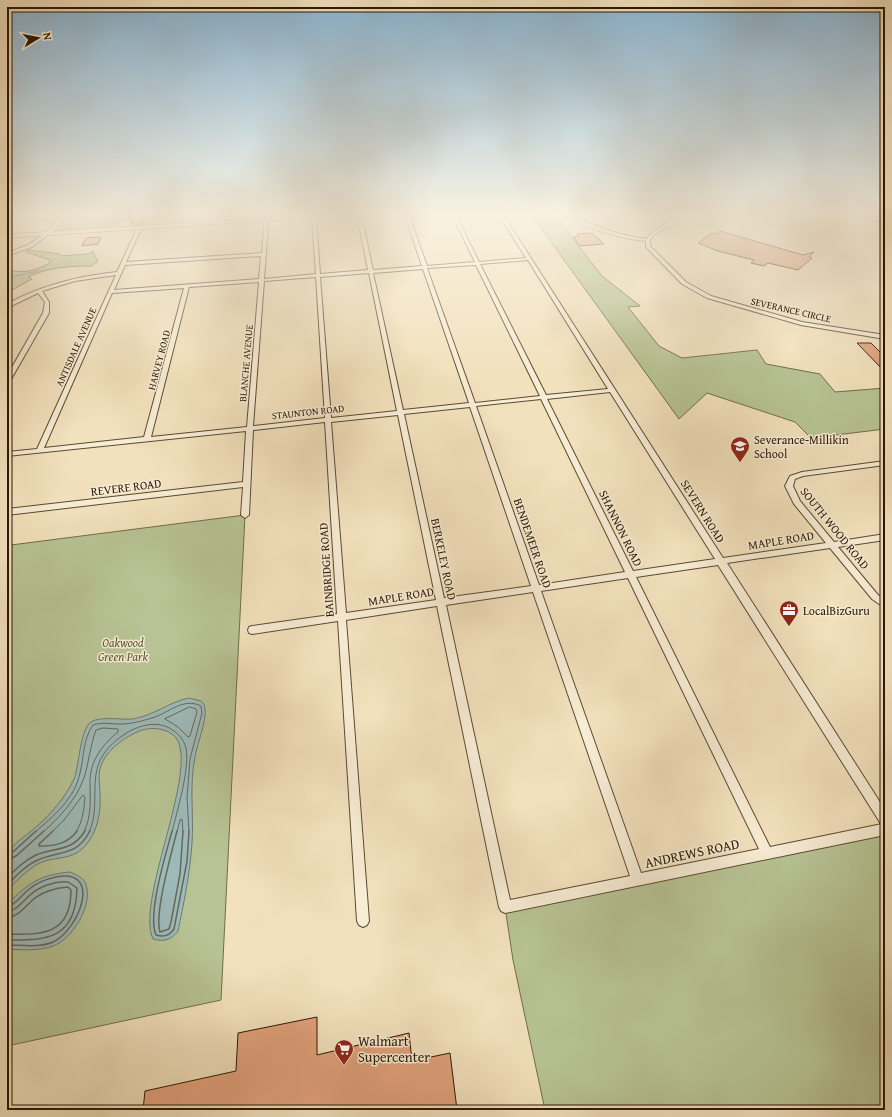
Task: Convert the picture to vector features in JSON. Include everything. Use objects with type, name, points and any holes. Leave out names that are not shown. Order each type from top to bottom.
[{"type":"street","name":"ANTISDALE AVENUE","points":[[39,451],[122,265]]},
{"type":"street","name":"BLANCHE AVENUE","points":[[245,515],[250,428],[263,265]]},
{"type":"street","name":"BAINBRIDGE ROAD","points":[[316,265],[363,921]]},
{"type":"street","name":"BERKELEY ROAD","points":[[370,265],[505,907]]},
{"type":"street","name":"BENDEMEER ROAD","points":[[423,265],[637,880]]},
{"type":"street","points":[[110,292],[455,265]]},
{"type":"street","name":"SHANNON ROAD","points":[[479,265],[767,853]]},
{"type":"street","name":"SEVERN ROAD","points":[[533,265],[885,820]]},
{"type":"street","name":"SEVERANCE CIRCLE","points":[[666,265],[684,283],[709,297],[801,323],[885,338]]},
{"type":"street","points":[[7,306],[39,291],[89,276],[119,272]]},
{"type":"street","name":"HARVEY ROAD","points":[[147,439],[187,286]]},
{"type":"street","points":[[7,381],[46,313],[47,302],[39,291]]},
{"type":"street","name":"STAUNTON ROAD","points":[[7,454],[612,390]]},
{"type":"street","name":"SOUTH WOOD ROAD","points":[[885,463],[802,474],[796,476],[790,481],[789,486],[792,495],[875,597],[885,605]]},
{"type":"street","name":"REVERE ROAD","points":[[7,512],[247,484]]},
{"type":"street","name":"MAPLE ROAD","points":[[252,630],[885,537]]},
{"type":"street","name":"ANDREWS ROAD","points":[[505,907],[885,829]]},
{"type":"green space","points":[[45,265],[93,265],[44,271],[28,277],[32,279],[12,290],[7,291],[7,270],[29,271]]},
{"type":"green space","points":[[568,265],[594,265],[602,276],[640,306],[628,307],[659,346],[682,358],[757,350],[766,364],[820,374],[835,392],[885,388],[885,429],[811,438],[795,422],[707,393],[679,419]]},
{"type":"green space","name":"Oakwood Green Park","points":[[245,515],[221,1000],[7,1046],[7,555],[11,545]]},
{"type":"green space","points":[[885,829],[885,1110],[545,1110],[513,960],[505,907]]},
{"type":"water","points":[[189,698],[201,701],[204,704],[205,716],[193,768],[192,843],[190,865],[178,931],[167,940],[153,939],[150,920],[153,894],[176,798],[181,770],[180,748],[172,734],[164,730],[146,729],[137,732],[125,738],[105,757],[99,772],[100,809],[97,824],[95,831],[82,849],[73,855],[39,863],[7,890],[7,853],[17,842],[47,817],[66,793],[76,773],[82,740],[87,726],[91,722],[99,719],[133,719],[141,717],[175,702]]},
{"type":"water","points":[[70,872],[84,880],[87,893],[84,912],[74,929],[60,942],[48,948],[30,950],[7,949],[7,904],[28,885],[35,881],[50,875]]},
{"type":"building","points":[[777,265],[804,265],[798,270]]},
{"type":"building","points":[[857,343],[871,343],[882,354],[885,354],[885,372]]},
{"type":"building","name":"Walmart Supercenter","points":[[317,1017],[317,1055],[409,1033],[412,1061],[450,1053],[457,1110],[143,1110],[145,1091],[236,1071],[238,1033]]},
{"type":"waterway","points":[[7,278],[39,271]]},
{"type":"place","name":"Severance-Millikin School","points":[[740,463]]},
{"type":"place","name":"LocalBizGuru","points":[[789,627]]},
{"type":"place","name":"Walmart Supercenter","points":[[344,1066]]}]
